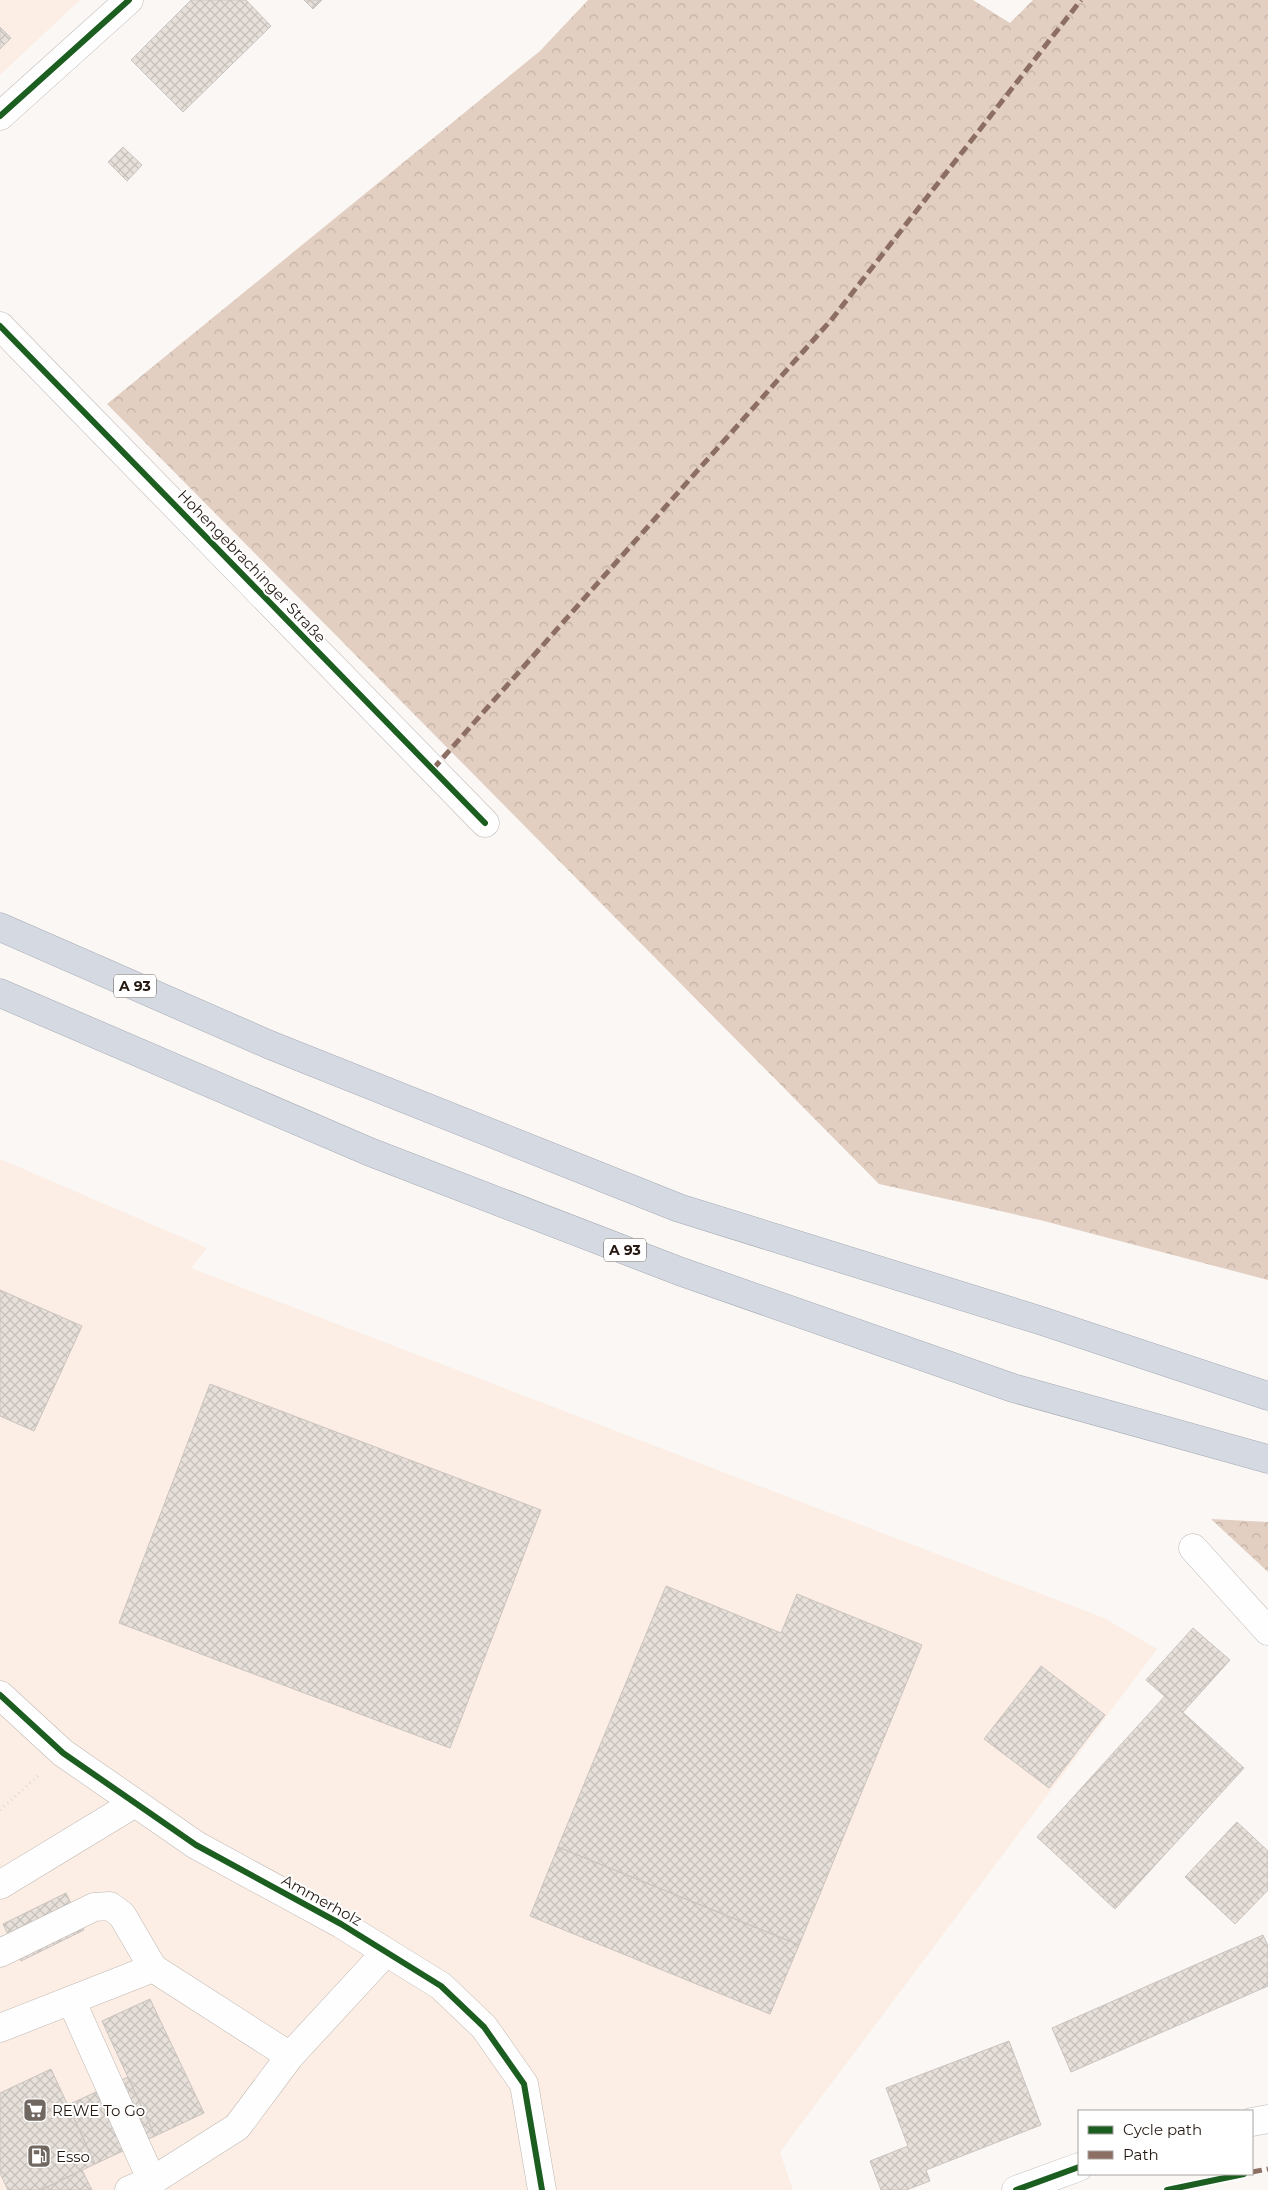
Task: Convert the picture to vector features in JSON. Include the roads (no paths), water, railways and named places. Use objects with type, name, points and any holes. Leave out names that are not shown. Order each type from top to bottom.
[{"type":"highway","name":"A 93","points":[[0,927],[270,1045],[679,1208],[1033,1318],[1268,1396]]},
{"type":"highway","name":"A 93","points":[[0,993],[370,1152],[679,1271],[1013,1388],[1268,1459]]},
{"type":"street","points":[[0,116],[129,0]]},
{"type":"street","name":"Hohengebrachinger Straße","points":[[0,326],[485,823]]},
{"type":"street","points":[[1193,1548],[1268,1631]]},
{"type":"street","name":"Ammerholz","points":[[0,1695],[63,1753],[196,1845],[341,1924],[441,1986],[484,2026],[524,2084],[542,2190]]},
{"type":"street","points":[[0,1885],[135,1803]]},
{"type":"street","points":[[0,1953],[94,1907],[110,1906],[122,1915],[153,1968],[290,2056]]},
{"type":"street","points":[[71,2000],[144,2187],[237,2127],[290,2056],[386,1952]]},
{"type":"street","points":[[0,2028],[153,1968]]},
{"type":"street","points":[[1253,2122],[1268,2119]]},
{"type":"street","points":[[1016,2190],[1078,2167]]},
{"type":"place","name":"REWE To Go","points":[[35,2110]]},
{"type":"place","name":"Esso","points":[[39,2156]]}]
